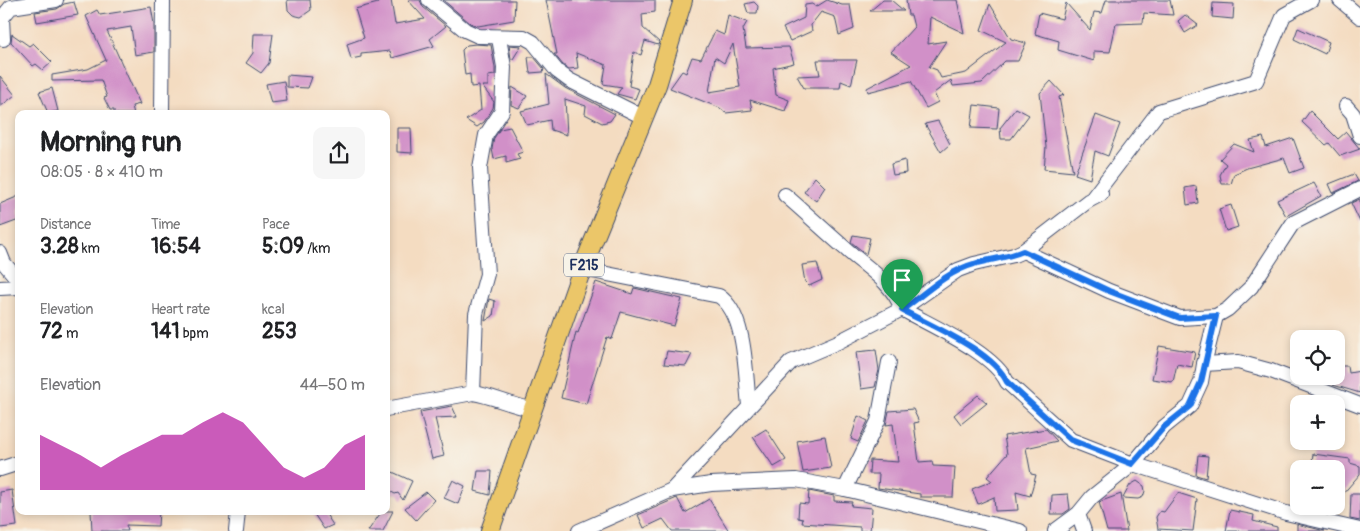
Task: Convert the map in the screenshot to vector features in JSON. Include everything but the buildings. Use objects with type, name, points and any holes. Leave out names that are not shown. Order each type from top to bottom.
[{"type":"main road","name":"F215","points":[[490,531],[582,269],[657,85],[683,0]]},
{"type":"street","points":[[3,39],[2,18],[11,7],[56,0]]},
{"type":"street","points":[[162,110],[163,0]]},
{"type":"street","points":[[429,0],[465,30],[478,36],[499,38],[516,35],[524,37],[533,42],[557,71],[565,77],[643,117]]},
{"type":"street","points":[[672,490],[791,362],[838,342],[902,310],[958,270],[1023,251],[1098,195],[1159,111],[1256,81],[1284,15],[1311,0]]},
{"type":"street","points":[[1340,0],[1360,17]]},
{"type":"street","points":[[473,393],[476,314],[487,274],[480,160],[486,135],[502,111],[504,67],[499,38]]},
{"type":"street","points":[[1346,106],[1353,114],[1360,136]]},
{"type":"street","points":[[1023,251],[1109,291],[1180,318],[1216,316],[1228,310],[1250,287],[1293,223],[1360,189]]},
{"type":"street","points":[[785,195],[848,251],[875,271],[899,301],[902,310],[972,346],[1002,372],[1007,382],[1071,440],[1132,464],[1286,513],[1360,530]]},
{"type":"street","points":[[0,253],[4,263],[15,276]]},
{"type":"street","points":[[582,269],[718,296],[725,300],[738,322],[749,405]]},
{"type":"street","points":[[0,288],[15,287]]},
{"type":"street","points":[[1054,531],[1078,514],[1092,497],[1132,464],[1164,427],[1190,406],[1201,382],[1216,316]]},
{"type":"street","points":[[845,489],[878,421],[889,362]]},
{"type":"street","points":[[1204,364],[1238,362],[1271,371],[1360,405]]},
{"type":"street","points":[[390,408],[473,393],[487,395],[515,406],[532,409]]},
{"type":"street","points":[[0,469],[15,464]]},
{"type":"street","points":[[579,531],[672,490],[711,484],[796,480],[845,489],[1020,531]]},
{"type":"street","points":[[1078,514],[1084,531]]},
{"type":"street","points":[[236,531],[238,515]]},
{"type":"route","points":[[1023,251],[1109,291],[1180,318],[1216,316],[1201,382],[1190,406],[1164,427],[1132,464],[1071,440],[1007,382],[1002,372],[972,346],[939,331],[902,310],[958,270],[1023,251]]}]
